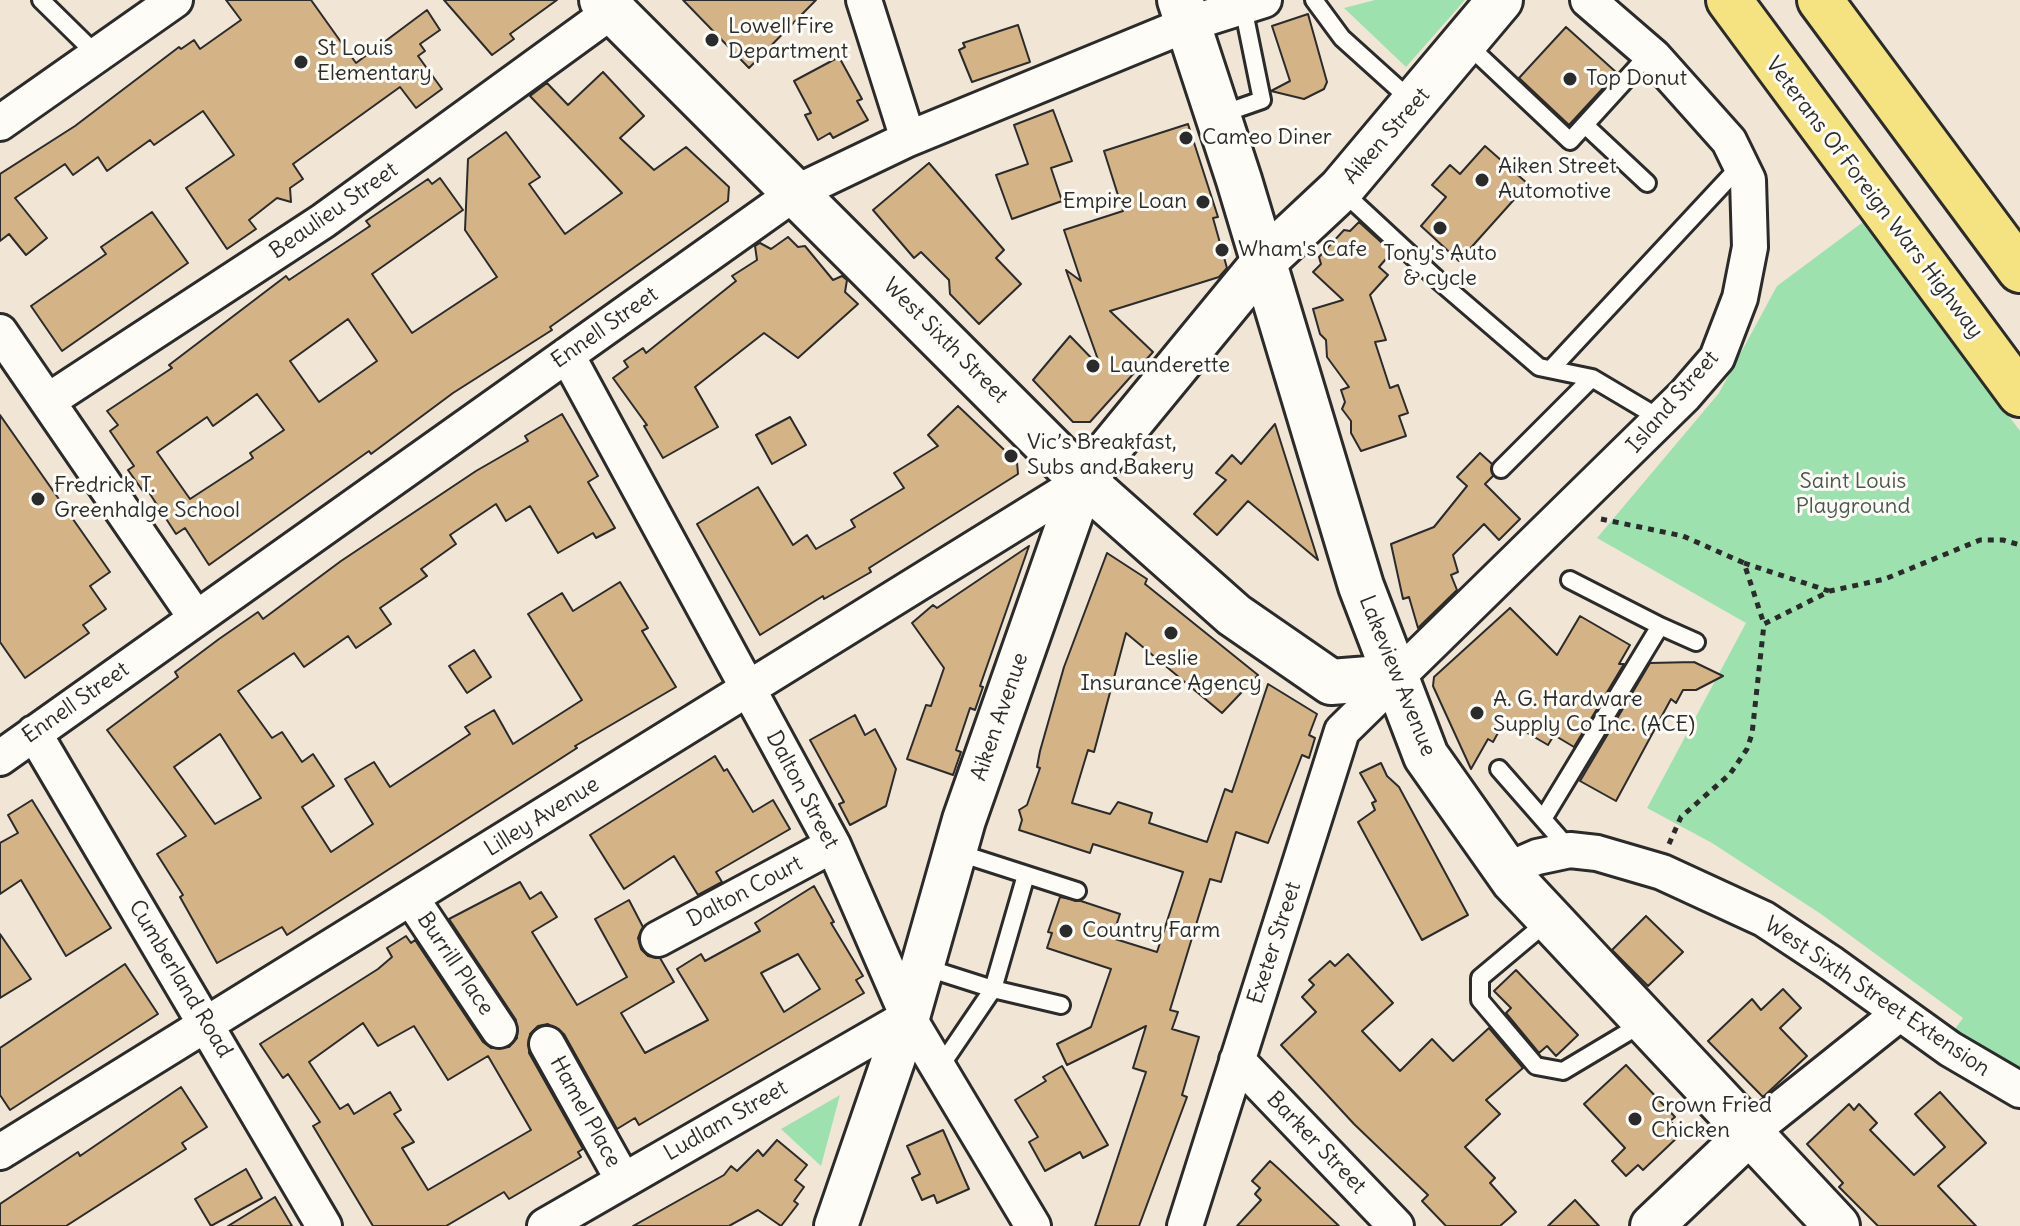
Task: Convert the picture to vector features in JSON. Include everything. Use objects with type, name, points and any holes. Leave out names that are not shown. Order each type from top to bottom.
[{"type":"main road","name":"Aiken Street","points":[[1263,262],[1341,189],[1416,105],[1500,0]]},
{"type":"main road","name":"Veterans Of Foreign Wars Highway","points":[[1729,0],[2020,394]]},
{"type":"main road","points":[[1820,0],[2020,270]]},
{"type":"main road","name":"West Sixth Street","points":[[607,6],[1083,481],[1234,615],[1331,682],[1394,677]]},
{"type":"main road","name":"Lakeview Avenue","points":[[1184,12],[1361,586],[1426,756],[1507,870],[1837,1226]]},
{"type":"street","points":[[0,123],[175,0]]},
{"type":"street","points":[[864,0],[908,139]]},
{"type":"street","name":"Island Street","points":[[1394,677],[1563,512],[1602,480],[1717,358],[1740,298],[1750,247],[1748,180],[1729,141],[1650,53],[1588,0]]},
{"type":"street","name":"Ennell Street","points":[[0,758],[795,193],[1184,12],[1254,3]]},
{"type":"street","name":"Beaulieu Street","points":[[48,401],[323,221],[607,6]]},
{"type":"street","name":"Aiken Avenue","points":[[836,1226],[908,1017],[954,852],[1083,481],[1263,262]]},
{"type":"street","points":[[0,332],[196,618]]},
{"type":"street","name":"Dalton Street","points":[[567,355],[833,845],[908,1017],[1033,1226]]},
{"type":"street","name":"Lilley Avenue","points":[[0,1152],[1083,481]]},
{"type":"street","name":"Exeter Street","points":[[1185,1226],[1342,731],[1394,677]]},
{"type":"street","name":"Cumberland Road","points":[[34,733],[208,1024],[324,1226]]},
{"type":"street","name":"Dalton Court","points":[[658,939],[833,845]]},
{"type":"street","name":"West Sixth Street Extension","points":[[1507,870],[1537,857],[1570,850],[1655,870],[1764,919],[1950,1049],[2020,1090]]},
{"type":"street","name":"Burrill Place","points":[[411,898],[499,1030]]},
{"type":"street","points":[[1652,1226],[1751,1132],[1900,1013]]},
{"type":"street","name":"Ludlam Street","points":[[545,1226],[908,1017]]},
{"type":"street","name":"Hamel Place","points":[[547,1044],[623,1180]]},
{"type":"street","name":"Barker Street","points":[[1237,1060],[1396,1226]]},
{"type":"lane","points":[[41,0],[97,55]]},
{"type":"lane","points":[[1314,0],[1342,38],[1416,105]]},
{"type":"lane","points":[[1217,115],[1262,100],[1254,3]]},
{"type":"lane","points":[[1465,43],[1570,141],[1650,53]]},
{"type":"lane","points":[[1585,125],[1647,183]]},
{"type":"lane","points":[[1551,369],[1741,165]]},
{"type":"lane","points":[[1341,189],[1539,367],[1592,378],[1661,419]]},
{"type":"lane","points":[[1501,469],[1592,378]]},
{"type":"lane","points":[[1570,580],[1696,642]]},
{"type":"lane","points":[[1543,819],[1660,626]]},
{"type":"lane","points":[[1499,769],[1570,850]]},
{"type":"lane","points":[[954,852],[1077,891]]},
{"type":"lane","points":[[940,1067],[993,989],[1026,875]]},
{"type":"lane","points":[[1550,919],[1480,978],[1480,1000],[1536,1066],[1563,1071],[1646,1021]]},
{"type":"lane","points":[[922,966],[993,989],[1061,1005]]},
{"type":"path","points":[[1563,512],[1683,536],[1744,563],[1830,591]]},
{"type":"path","points":[[1764,624],[1830,591],[1885,579],[1980,540],[2003,540],[2020,545]]},
{"type":"path","points":[[1655,870],[1681,817],[1730,774],[1747,749],[1752,734],[1764,624],[1744,563]]},
{"type":"green space","points":[[1375,0],[1465,0],[1406,67],[1344,8]]},
{"type":"green space","name":"Saint Louis Playground","points":[[1863,222],[2020,431],[2020,1075],[1952,1033],[1963,1018],[1821,914],[1712,843],[1647,808],[1746,623],[1597,538],[1719,393],[1777,286]]},
{"type":"green space","points":[[840,1095],[821,1166],[781,1129]]},
{"type":"building","points":[[226,0],[311,0],[356,63],[427,10],[440,30],[420,44],[425,51],[418,56],[442,89],[416,108],[400,87],[293,164],[303,179],[290,188],[291,202],[277,198],[249,220],[256,229],[227,249],[186,188],[234,155],[203,111],[154,145],[150,140],[107,171],[98,157],[73,175],[65,164],[15,198],[47,238],[26,255],[9,234],[0,241],[0,174],[75,126],[179,47],[181,49],[194,40],[200,49],[241,20]]},
{"type":"building","points":[[444,0],[557,0],[510,34],[514,39],[492,55]]},
{"type":"building","points":[[683,0],[816,0],[749,68]]},
{"type":"building","points":[[1308,14],[1327,82],[1324,89],[1304,99],[1271,91],[1290,81],[1272,26]]},
{"type":"building","points":[[1018,25],[1030,62],[972,82],[959,50],[965,47],[963,43]]},
{"type":"building","name":"Top Donut","points":[[1566,27],[1617,73],[1569,125],[1519,78]]},
{"type":"building","points":[[839,57],[862,99],[857,101],[868,120],[833,138],[830,133],[818,140],[805,115],[811,113],[794,81]]},
{"type":"building","points":[[603,72],[644,116],[620,138],[654,170],[686,147],[729,187],[728,201],[550,327],[552,330],[453,393],[371,454],[369,451],[209,565],[185,528],[176,534],[148,491],[145,494],[128,470],[134,466],[110,431],[118,425],[107,411],[172,368],[169,365],[286,276],[289,280],[370,226],[366,221],[428,179],[432,184],[440,178],[463,210],[372,274],[412,333],[497,277],[465,230],[468,159],[506,132],[540,177],[529,184],[565,234],[622,193],[530,96],[547,83],[568,105]],"holes":[[[348,319],[377,361],[319,402],[290,361]],[[257,394],[284,430],[250,453],[253,458],[190,499],[157,452],[207,417],[213,426]]]},
{"type":"building","points":[[1053,110],[1072,161],[1051,168],[1062,201],[1012,219],[996,175],[1028,164],[1014,125]]},
{"type":"building","points":[[1188,124],[1218,217],[1213,218],[1227,268],[1219,277],[1110,311],[1153,352],[1090,422],[1073,422],[1033,380],[1070,336],[1101,368],[1066,270],[1081,281],[1064,230],[1123,211],[1104,151]]},
{"type":"building","points":[[1485,146],[1528,184],[1459,261],[1421,226],[1446,197],[1432,185],[1450,165],[1460,174]]},
{"type":"building","points":[[929,163],[1004,250],[996,258],[1021,284],[979,324],[950,294],[949,280],[921,252],[914,258],[873,210]]},
{"type":"building","points":[[152,212],[188,263],[62,351],[31,306],[106,254],[101,247]]},
{"type":"building","points":[[1359,222],[1392,252],[1379,267],[1388,275],[1370,295],[1386,340],[1375,342],[1390,388],[1398,385],[1408,413],[1399,416],[1406,436],[1361,451],[1351,433],[1351,421],[1342,409],[1345,402],[1341,390],[1349,387],[1327,357],[1326,340],[1320,334],[1313,309],[1343,300],[1313,272],[1321,264],[1319,257],[1344,230],[1350,231]]},
{"type":"building","points":[[788,237],[798,247],[805,246],[833,280],[842,276],[847,280],[845,292],[858,304],[798,358],[764,333],[695,387],[718,427],[663,458],[644,426],[647,425],[613,378],[628,367],[624,361],[643,348],[646,353],[736,281],[732,276],[757,260],[755,246],[760,243],[771,249]]},
{"type":"building","points":[[958,406],[1017,462],[1018,474],[869,568],[871,572],[824,599],[823,596],[760,635],[697,524],[758,487],[793,545],[807,535],[816,549],[855,527],[851,520],[904,488],[894,473],[938,446],[928,435]]},
{"type":"building","points":[[562,414],[598,476],[588,482],[615,528],[596,538],[593,533],[558,553],[530,506],[506,521],[496,504],[450,535],[456,544],[421,569],[427,576],[380,608],[391,624],[356,648],[348,636],[304,667],[294,653],[238,691],[272,738],[282,732],[302,762],[313,754],[334,786],[302,807],[331,852],[373,824],[345,779],[374,762],[390,787],[470,734],[465,727],[494,710],[513,744],[582,700],[528,614],[562,593],[573,611],[620,582],[648,628],[642,631],[676,687],[575,746],[577,748],[287,935],[282,927],[217,963],[180,897],[183,895],[157,854],[186,836],[107,730],[178,677],[175,672],[219,639],[258,612],[263,619],[341,561],[476,471],[528,441],[525,436]],"holes":[[[220,734],[261,798],[215,824],[174,767]]]},
{"type":"building","name":"Fredrick T. Greenhalge School","points":[[0,415],[110,572],[90,586],[106,609],[83,625],[89,633],[25,678],[0,642]]},
{"type":"building","points":[[790,417],[806,445],[772,464],[756,435]]},
{"type":"building","points":[[1275,424],[1318,560],[1248,501],[1217,535],[1194,514],[1226,480],[1216,473],[1232,455],[1241,464]]},
{"type":"building","points":[[1480,453],[1492,464],[1493,476],[1485,484],[1520,519],[1499,540],[1484,524],[1453,555],[1458,572],[1451,575],[1457,590],[1418,628],[1409,597],[1403,599],[1391,544],[1434,527],[1467,486],[1457,477]]},
{"type":"building","points":[[1029,546],[980,686],[983,687],[975,710],[970,708],[956,750],[961,752],[953,775],[907,759],[926,705],[931,706],[944,668],[912,623],[933,605],[937,608]]},
{"type":"building","points":[[1107,553],[1147,579],[1145,584],[1258,675],[1222,713],[1126,633],[1094,752],[1088,750],[1072,803],[1110,814],[1118,802],[1152,813],[1149,823],[1207,842],[1225,789],[1232,792],[1268,684],[1317,714],[1309,735],[1315,738],[1309,758],[1302,755],[1268,843],[1236,832],[1221,882],[1210,879],[1170,1010],[1178,1012],[1172,1029],[1199,1037],[1182,1095],[1187,1097],[1139,1226],[1095,1226],[1146,1072],[1133,1068],[1146,1026],[1067,1065],[1057,1044],[1091,1027],[1111,969],[1047,948],[1052,933],[1048,932],[1060,897],[1120,914],[1112,938],[1157,952],[1183,872],[1093,844],[1090,853],[1019,830],[1022,820],[1019,810],[1027,805],[1040,768],[1037,767],[1040,751],[1064,667]]},
{"type":"building","points":[[1510,608],[1557,655],[1580,616],[1630,645],[1619,664],[1624,664],[1574,747],[1554,735],[1548,745],[1505,720],[1493,742],[1488,739],[1471,769],[1433,686],[1434,677]]},
{"type":"building","points":[[474,650],[491,677],[467,693],[449,666]]},
{"type":"building","points":[[1694,662],[1723,676],[1696,690],[1683,690],[1676,703],[1671,699],[1616,801],[1580,781],[1650,663]]},
{"type":"building","points":[[855,715],[865,735],[875,729],[896,769],[886,806],[850,825],[839,804],[844,802],[810,740]]},
{"type":"building","points":[[715,756],[724,771],[727,769],[753,812],[773,800],[790,829],[716,872],[722,882],[698,895],[674,856],[624,889],[590,835]]},
{"type":"building","points":[[1381,763],[1387,776],[1399,787],[1468,915],[1422,940],[1358,822],[1375,810],[1372,803],[1376,801],[1360,773]]},
{"type":"building","points":[[32,800],[111,928],[66,956],[21,880],[0,894],[0,843],[18,833],[8,815]]},
{"type":"building","points":[[520,882],[530,899],[541,892],[557,917],[532,932],[577,1005],[627,977],[595,919],[629,900],[643,927],[638,938],[641,949],[648,956],[660,958],[674,982],[621,1013],[645,1053],[708,1020],[677,969],[701,954],[705,961],[760,931],[755,923],[814,886],[834,922],[831,923],[863,976],[856,980],[864,993],[639,1125],[635,1118],[617,1129],[564,1034],[548,1024],[538,1026],[530,1034],[529,1053],[583,1149],[578,1152],[581,1157],[509,1199],[504,1192],[446,1226],[373,1226],[313,1126],[320,1122],[288,1074],[283,1078],[260,1044],[378,969],[392,957],[387,948],[406,936],[411,943],[415,940],[483,1042],[491,1048],[509,1047],[517,1038],[516,1020],[449,919]],"holes":[[[798,954],[820,989],[784,1012],[761,973]],[[363,1023],[378,1046],[414,1026],[448,1080],[488,1056],[531,1130],[428,1190],[402,1148],[414,1142],[394,1114],[401,1110],[390,1092],[354,1114],[348,1104],[340,1109],[309,1062]]]},
{"type":"building","points":[[1646,916],[1683,952],[1648,986],[1612,950]]},
{"type":"building","points":[[0,934],[31,979],[0,998]]},
{"type":"building","points":[[1348,954],[1393,1003],[1362,1031],[1400,1071],[1432,1039],[1453,1061],[1489,1028],[1523,1068],[1486,1100],[1500,1114],[1465,1147],[1495,1178],[1490,1183],[1516,1212],[1500,1226],[1446,1226],[1422,1201],[1428,1195],[1354,1124],[1281,1045],[1316,1012],[1302,997],[1314,985],[1309,980],[1330,961],[1335,966]]},
{"type":"building","points":[[125,964],[158,1014],[10,1110],[0,1095],[0,1048]]},
{"type":"building","points":[[1516,970],[1578,1035],[1556,1056],[1547,1046],[1539,1053],[1506,1013],[1511,1008],[1494,991]]},
{"type":"building","points":[[1783,989],[1801,1008],[1780,1028],[1807,1056],[1763,1097],[1708,1041],[1752,999],[1761,1010]]},
{"type":"building","name":"Crown Fried Chicken","points":[[1626,1065],[1675,1117],[1670,1121],[1682,1133],[1643,1170],[1638,1165],[1626,1176],[1612,1161],[1625,1148],[1584,1104]]},
{"type":"building","points":[[1062,1066],[1108,1145],[1083,1158],[1080,1152],[1045,1171],[1029,1142],[1038,1137],[1015,1100],[1046,1081],[1043,1077]]},
{"type":"building","points":[[181,1087],[207,1127],[182,1143],[186,1149],[66,1226],[0,1226],[0,1204],[78,1152],[80,1156]]},
{"type":"building","points":[[1940,1092],[1986,1143],[1938,1186],[1976,1226],[1878,1226],[1839,1187],[1843,1183],[1807,1144],[1849,1104],[1854,1110],[1859,1104],[1877,1123],[1870,1130],[1914,1175],[1945,1147],[1915,1114]]},
{"type":"building","points":[[943,1130],[969,1189],[937,1203],[934,1195],[922,1200],[912,1178],[920,1174],[907,1146]]},
{"type":"building","points":[[777,1140],[807,1165],[795,1180],[804,1187],[794,1201],[798,1204],[781,1226],[758,1210],[729,1226],[633,1226],[724,1175],[731,1166],[737,1171],[758,1150],[763,1156]]},
{"type":"building","points":[[1270,1161],[1339,1226],[1237,1226],[1261,1200],[1255,1194],[1260,1188],[1252,1181]]},
{"type":"building","points":[[246,1169],[262,1198],[211,1226],[195,1199]]},
{"type":"building","points":[[275,1197],[292,1226],[228,1226]]},
{"type":"building","points":[[1575,1200],[1599,1226],[1548,1226]]},
{"type":"place","name":"Lowell Fire Department","points":[[712,40]]},
{"type":"place","name":"St Louis Elementary","points":[[301,62]]},
{"type":"place","name":"Top Donut","points":[[1570,79]]},
{"type":"place","name":"Cameo Diner","points":[[1186,138]]},
{"type":"place","name":"Aiken Street Automotive","points":[[1482,180]]},
{"type":"place","name":"Empire Loan","points":[[1203,202]]},
{"type":"place","name":"Tony's Auto & cycle","points":[[1440,228]]},
{"type":"place","name":"Wham's Cafe","points":[[1222,250]]},
{"type":"place","name":"Launderette","points":[[1093,366]]},
{"type":"place","name":"Vic’s Breakfast, Subs and Bakery","points":[[1011,456]]},
{"type":"place","name":"Fredrick T. Greenhalge School","points":[[38,499]]},
{"type":"place","name":"Leslie Insurance Agency","points":[[1171,633]]},
{"type":"place","name":"A. G. Hardware Supply Co Inc. (ACE)","points":[[1477,713]]},
{"type":"place","name":"Country Farm","points":[[1066,931]]},
{"type":"place","name":"Crown Fried Chicken","points":[[1635,1119]]}]
